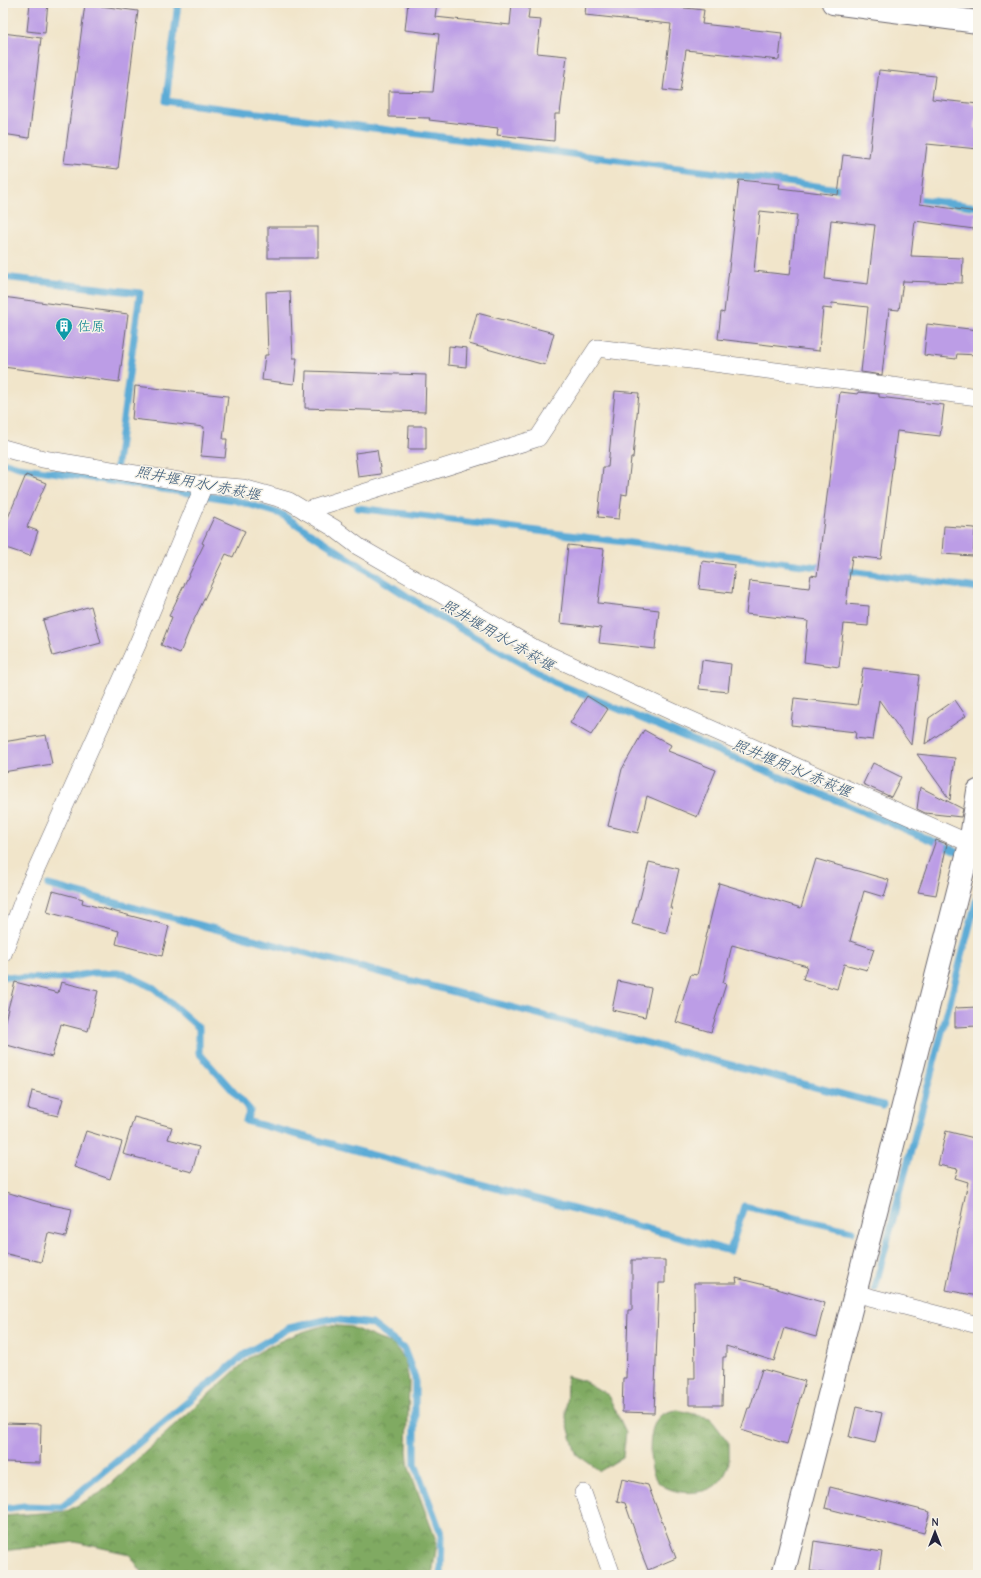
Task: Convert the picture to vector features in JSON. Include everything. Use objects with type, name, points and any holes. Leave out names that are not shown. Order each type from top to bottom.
[{"type":"main road","points":[[834,3],[978,22]]},
{"type":"main road","points":[[783,1575],[854,1293],[974,845],[978,791]]},
{"type":"street","points":[[305,511],[538,438],[597,348],[978,397]]},
{"type":"street","points":[[3,448],[43,459],[204,485],[243,488],[289,501],[334,528],[358,547],[536,649],[974,845]]},
{"type":"street","points":[[3,954],[26,892],[138,643],[204,485]]},
{"type":"street","points":[[854,1293],[978,1326]]},
{"type":"street","points":[[583,1493],[612,1575]]},
{"type":"green space","points":[[326,1325],[351,1327],[393,1344],[405,1359],[409,1382],[407,1451],[409,1468],[437,1543],[432,1575],[144,1575],[129,1554],[75,1542],[3,1551],[3,1516],[67,1511],[100,1493],[249,1358],[286,1338]]},
{"type":"green space","points":[[567,1376],[584,1381],[608,1395],[626,1432],[623,1457],[600,1471],[576,1454],[566,1419]]},
{"type":"green space","points":[[678,1410],[710,1418],[729,1443],[729,1461],[727,1470],[719,1482],[710,1489],[695,1492],[678,1492],[671,1490],[658,1482],[652,1470],[650,1444],[653,1429],[659,1417],[668,1412]]},
{"type":"building","points":[[30,3],[48,3],[45,33],[27,31]]},
{"type":"building","points":[[408,3],[437,3],[435,17],[510,25],[512,3],[530,3],[528,19],[541,20],[537,53],[567,56],[560,114],[555,114],[554,141],[497,135],[498,128],[429,120],[430,118],[389,117],[389,91],[433,92],[439,34],[405,30]]},
{"type":"building","points":[[586,3],[638,3],[704,10],[702,24],[782,33],[779,60],[686,50],[680,92],[663,90],[671,24],[585,15]]},
{"type":"building","points":[[85,4],[138,11],[118,169],[64,163]]},
{"type":"building","points":[[3,33],[41,38],[29,138],[3,134]]},
{"type":"building","points":[[879,70],[935,76],[932,99],[978,104],[975,128],[978,129],[978,149],[927,144],[920,204],[977,212],[974,229],[915,221],[911,256],[963,258],[962,283],[903,281],[899,310],[889,309],[882,375],[861,372],[868,307],[832,303],[831,309],[823,308],[819,351],[718,339],[721,312],[724,313],[739,180],[780,184],[779,188],[838,195],[843,155],[869,158]],"holes":[[[760,211],[797,215],[790,275],[754,271]],[[831,220],[875,225],[868,284],[825,279]]]},
{"type":"building","points":[[268,227],[318,227],[318,258],[268,258]]},
{"type":"building","points":[[290,291],[293,358],[297,358],[294,384],[262,380],[265,355],[268,355],[266,292]]},
{"type":"building","name":"佐原","points":[[3,297],[128,314],[119,382],[3,367]]},
{"type":"building","points":[[477,313],[554,333],[545,365],[469,344]]},
{"type":"building","points":[[927,324],[978,330],[978,355],[957,354],[956,359],[924,355]]},
{"type":"building","points":[[449,346],[467,348],[466,367],[448,365]]},
{"type":"building","points":[[306,371],[426,375],[425,412],[305,408]]},
{"type":"building","points":[[135,386],[228,396],[223,439],[227,439],[225,458],[201,456],[204,427],[132,419]]},
{"type":"building","points":[[615,391],[639,393],[633,458],[631,458],[627,495],[622,494],[619,519],[598,517],[603,467],[608,467]]},
{"type":"building","points":[[840,392],[879,394],[879,397],[944,405],[940,436],[897,431],[881,559],[852,556],[846,604],[869,606],[868,626],[844,624],[839,667],[804,662],[808,621],[746,614],[750,581],[809,588],[811,575],[817,576]]},
{"type":"building","points":[[409,426],[426,426],[426,449],[408,449]]},
{"type":"building","points":[[377,450],[381,474],[358,477],[355,453]]},
{"type":"building","points":[[26,475],[46,483],[27,527],[38,531],[30,556],[3,547],[3,519],[7,520]]},
{"type":"building","points":[[214,517],[245,531],[233,557],[226,554],[191,626],[180,653],[161,645],[172,617],[169,616],[204,544],[202,543]]},
{"type":"building","points":[[944,526],[975,528],[973,556],[942,554]]},
{"type":"building","points":[[568,545],[604,549],[598,603],[659,610],[655,649],[599,643],[601,628],[560,623]]},
{"type":"building","points":[[702,561],[735,565],[732,593],[699,589]]},
{"type":"building","points":[[91,606],[101,643],[53,656],[43,620]]},
{"type":"building","points":[[702,660],[731,664],[728,692],[699,689]]},
{"type":"building","points":[[863,668],[919,675],[911,745],[879,700],[873,740],[855,738],[856,732],[791,725],[794,698],[857,705]]},
{"type":"building","points":[[587,696],[608,709],[591,735],[570,723]]},
{"type":"building","points":[[955,700],[966,716],[925,744],[929,718]]},
{"type":"building","points":[[644,730],[671,745],[668,751],[716,770],[697,817],[647,796],[638,833],[608,826],[622,769]]},
{"type":"building","points":[[46,735],[52,764],[3,772],[3,742]]},
{"type":"building","points":[[917,754],[955,758],[950,800]]},
{"type":"building","points":[[873,763],[901,777],[891,797],[863,784]]},
{"type":"building","points":[[920,787],[963,809],[961,817],[925,813],[917,809]]},
{"type":"building","points":[[936,840],[947,844],[936,895],[918,892]]},
{"type":"building","points":[[816,859],[889,880],[884,897],[864,891],[850,941],[874,949],[867,970],[844,964],[837,989],[803,979],[807,966],[732,945],[723,983],[726,984],[711,1032],[676,1022],[691,974],[697,975],[719,883],[801,908]]},
{"type":"building","points":[[649,862],[679,869],[666,933],[632,924]]},
{"type":"building","points":[[53,891],[83,899],[82,903],[169,926],[162,956],[116,944],[119,931],[47,912]]},
{"type":"building","points":[[618,981],[651,988],[645,1017],[612,1010]]},
{"type":"building","points":[[15,982],[58,993],[61,982],[98,991],[88,1031],[61,1024],[52,1057],[3,1044],[3,1028]]},
{"type":"building","points":[[978,1007],[978,1026],[955,1027],[955,1008]]},
{"type":"building","points":[[32,1091],[63,1099],[58,1116],[28,1109]]},
{"type":"building","points":[[134,1117],[172,1127],[168,1139],[199,1147],[192,1172],[123,1154]]},
{"type":"building","points":[[86,1131],[122,1142],[110,1179],[74,1167]]},
{"type":"building","points":[[946,1131],[978,1139],[978,1296],[946,1290],[968,1182],[955,1178],[958,1169],[938,1165]]},
{"type":"building","points":[[3,1191],[42,1203],[72,1209],[66,1237],[48,1233],[41,1262],[3,1253]]},
{"type":"building","points":[[632,1260],[665,1260],[665,1283],[659,1283],[654,1413],[622,1412],[623,1378],[626,1378],[628,1310],[632,1310]]},
{"type":"building","points":[[736,1278],[777,1288],[825,1303],[816,1337],[784,1328],[774,1361],[726,1346],[726,1357],[723,1357],[722,1405],[689,1405],[689,1378],[695,1378],[694,1283],[737,1283]]},
{"type":"building","points":[[762,1369],[805,1381],[787,1444],[741,1430],[748,1408],[750,1408]]},
{"type":"building","points":[[856,1407],[882,1413],[875,1443],[849,1437]]},
{"type":"building","points":[[3,1423],[41,1424],[40,1463],[3,1462]]},
{"type":"building","points":[[622,1479],[648,1485],[676,1558],[648,1570],[625,1503],[617,1501]]},
{"type":"building","points":[[830,1487],[930,1512],[924,1533],[825,1508]]},
{"type":"building","points":[[814,1541],[882,1552],[878,1575],[834,1575],[810,1571]]},
{"type":"waterway","points":[[178,3],[166,101],[847,190]]},
{"type":"waterway","points":[[911,198],[978,207]]},
{"type":"waterway","points":[[3,277],[140,293],[116,471]]},
{"type":"waterway","name":"照井堰用水/赤萩堰","points":[[3,462],[19,467],[234,500],[281,514],[436,615],[554,682],[978,860]]},
{"type":"waterway","points":[[358,508],[826,568]]},
{"type":"waterway","points":[[842,570],[978,588]]},
{"type":"waterway","points":[[48,885],[883,1105]]},
{"type":"waterway","points":[[875,1288],[978,894]]},
{"type":"waterway","points":[[3,976],[18,978],[60,979],[92,973],[123,973],[154,988],[199,1028],[199,1053],[250,1110],[246,1121],[730,1251],[744,1206],[852,1231]]},
{"type":"waterway","points":[[3,1509],[24,1506],[62,1507],[245,1354],[289,1328],[330,1319],[372,1324],[404,1349],[415,1378],[415,1464],[442,1536],[441,1575]]},
{"type":"place","name":"佐原","points":[[64,341]]}]
